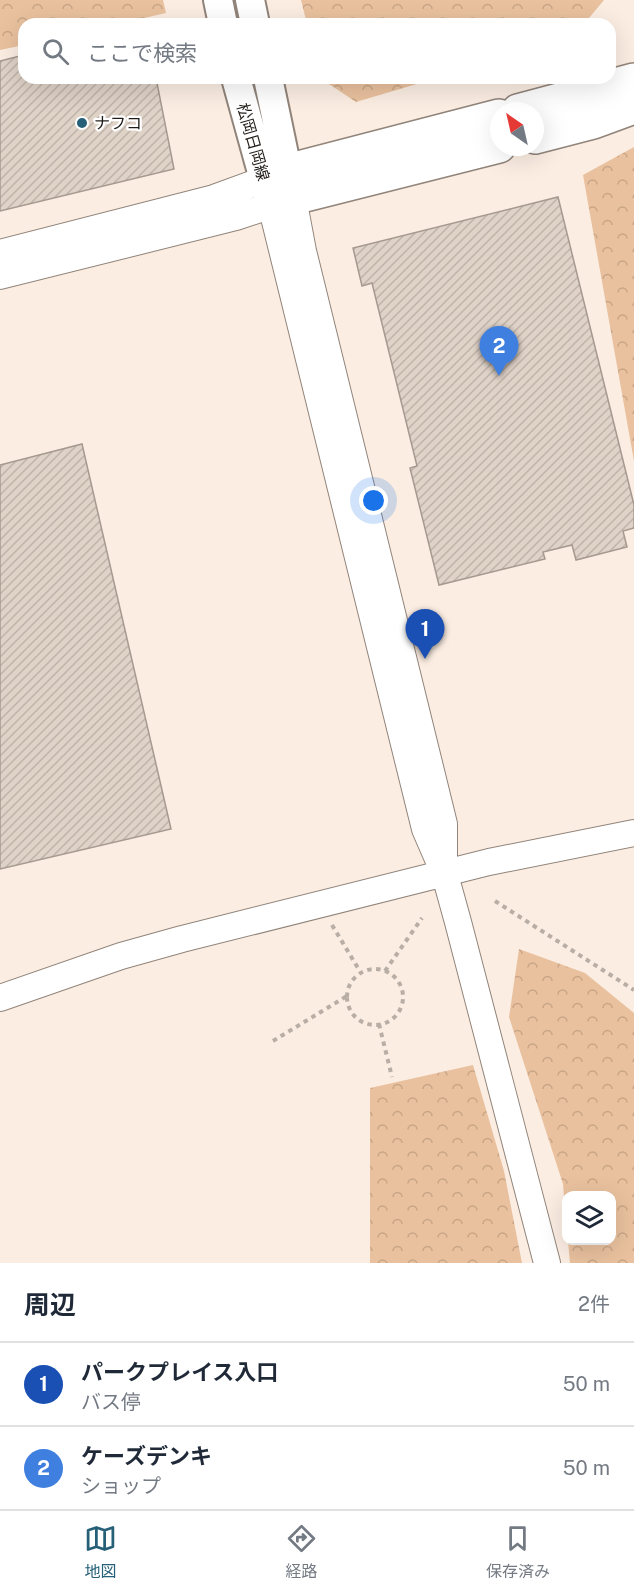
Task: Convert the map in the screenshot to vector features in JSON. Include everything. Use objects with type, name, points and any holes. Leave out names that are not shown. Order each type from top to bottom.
[{"type":"highway","points":[[616,72],[634,62]]},
{"type":"highway","points":[[544,104],[634,80]]},
{"type":"highway","points":[[542,102],[590,84]]},
{"type":"highway","points":[[544,135],[593,122],[634,107]]},
{"type":"highway","points":[[279,189],[490,119]]},
{"type":"highway","points":[[279,189],[490,148]]},
{"type":"main road","points":[[218,0],[222,18]]},
{"type":"main road","points":[[250,0],[254,18]]},
{"type":"main road","name":"松岡日岡線","points":[[238,84],[279,189]]},
{"type":"main road","name":"松岡日岡線","points":[[269,84],[279,189]]},
{"type":"street","points":[[0,253],[214,198],[279,189]]},
{"type":"street","points":[[0,276],[236,218],[279,189]]},
{"type":"street","points":[[279,189],[306,263],[444,824],[445,874],[526,1174],[547,1263]]},
{"type":"street","points":[[0,998],[121,956],[182,939],[504,859],[634,833]]},
{"type":"path","points":[[495,901],[634,990]]},
{"type":"path","points":[[385,971],[422,918]]},
{"type":"path","points":[[329,920],[361,973]]},
{"type":"path","points":[[369,970],[385,971],[400,985],[402,1004],[392,1019],[379,1024],[366,1024],[358,1019],[348,1005],[347,996],[354,979],[361,973],[369,970]]},
{"type":"path","points":[[273,1041],[347,996]]},
{"type":"path","points":[[379,1024],[392,1077]]},
{"type":"green space","points":[[0,0],[163,0],[166,13],[144,18],[18,18],[18,46],[0,50]]},
{"type":"green space","points":[[301,0],[604,0],[589,18],[306,18]]},
{"type":"green space","points":[[329,84],[417,84],[356,102]]},
{"type":"green space","points":[[634,147],[634,461],[583,175]]},
{"type":"green space","points":[[519,949],[585,973],[634,1013],[634,1263],[570,1263],[568,1245],[616,1245],[616,1191],[564,1191],[509,1017]]},
{"type":"green space","points":[[473,1065],[504,1171],[522,1263],[370,1263],[370,1088]]},
{"type":"building","name":"ナフコ","points":[[18,56],[18,84],[157,84],[174,169],[0,211],[0,61]]},
{"type":"building","points":[[558,197],[634,505],[634,528],[623,531],[627,547],[576,560],[572,545],[543,552],[545,559],[439,585],[410,468],[417,466],[372,283],[362,286],[353,248]]},
{"type":"building","points":[[82,444],[171,829],[0,869],[0,465]]},
{"type":"place","name":"ナフコ","points":[[82,123]]},
{"type":"place","name":"ケーズデンキ","points":[[499,376]]},
{"type":"place","name":"パークプレイス入口","points":[[425,659]]}]
